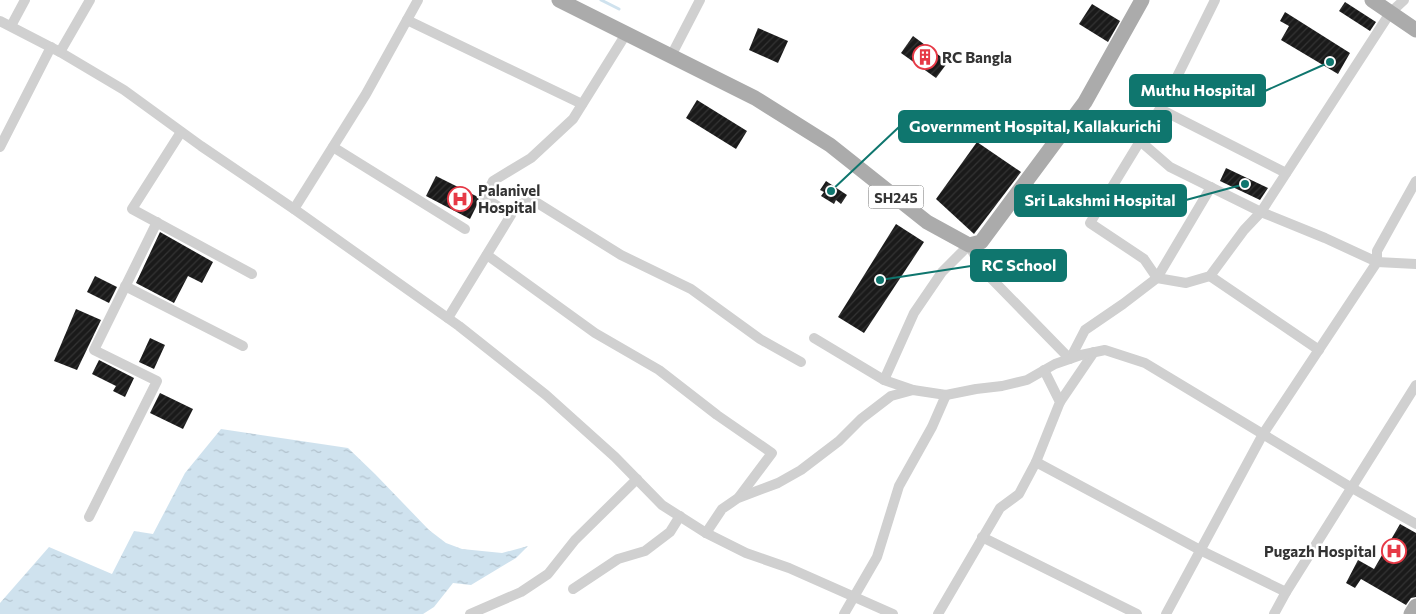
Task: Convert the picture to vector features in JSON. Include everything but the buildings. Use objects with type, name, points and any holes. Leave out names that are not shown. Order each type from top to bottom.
[{"type":"main road","name":"SH245","points":[[559,0],[755,98],[830,144],[926,222],[969,246]]},
{"type":"main road","points":[[969,246],[981,242],[1085,102],[1142,0]]},
{"type":"main road","points":[[1372,0],[1416,30]]},
{"type":"main road","points":[[1411,614],[1416,606]]},
{"type":"street","points":[[11,26],[25,0]]},
{"type":"street","points":[[0,147],[56,50],[90,0]]},
{"type":"street","points":[[294,209],[366,94],[418,0]]},
{"type":"street","points":[[671,56],[700,0]]},
{"type":"street","points":[[1215,0],[1160,109],[1090,223],[1144,259],[1157,278],[1186,283],[1210,276],[1244,230],[1261,212],[1390,13],[1404,0]]},
{"type":"street","points":[[0,20],[124,90],[181,132],[448,318],[546,395],[637,479],[662,505],[706,533],[746,553],[789,568],[893,614]]},
{"type":"street","points":[[407,20],[582,104]]},
{"type":"street","points":[[448,318],[511,215],[485,198],[493,180],[531,158],[573,120],[626,34]]},
{"type":"street","points":[[1160,109],[1286,173]]},
{"type":"street","points":[[181,132],[132,208],[252,274]]},
{"type":"street","points":[[1140,141],[1170,168],[1261,212],[1377,262],[1416,264]]},
{"type":"street","points":[[333,148],[465,229]]},
{"type":"street","points":[[1166,614],[1263,434],[1377,262],[1377,251],[1416,181]]},
{"type":"street","points":[[1070,359],[1085,330],[1124,304],[1157,278],[1211,187]]},
{"type":"street","points":[[504,210],[518,206],[531,199],[620,255],[690,290],[760,339],[802,362]]},
{"type":"street","points":[[89,517],[157,381],[94,350],[156,222]]},
{"type":"street","points":[[884,380],[914,314],[942,272],[969,246],[982,269],[1070,359]]},
{"type":"street","points":[[487,255],[594,332],[659,370],[717,415],[772,453],[738,498]]},
{"type":"street","points":[[1210,276],[1319,350]]},
{"type":"street","points":[[125,286],[243,346]]},
{"type":"street","points":[[814,338],[884,380],[914,390],[946,395],[1027,380],[1055,364],[1105,350],[1145,363],[1352,488],[1416,524]]},
{"type":"street","points":[[938,614],[1000,508],[1019,494],[1036,462],[1060,402],[1094,352]]},
{"type":"street","points":[[1044,370],[1060,402]]},
{"type":"street","points":[[1274,614],[1416,385]]},
{"type":"street","points":[[706,533],[722,509],[738,498],[778,483],[801,470],[839,441],[861,419],[891,396],[914,390]]},
{"type":"street","points":[[844,614],[877,557],[899,486],[932,427],[946,395]]},
{"type":"street","points":[[1036,462],[1286,592]]},
{"type":"street","points":[[470,614],[521,592],[548,574],[575,540],[637,479]]},
{"type":"street","points":[[574,590],[618,559],[645,552],[670,532],[680,516]]},
{"type":"street","points":[[982,537],[1137,614]]},
{"type":"water","points":[[221,429],[348,448],[429,530],[446,543],[462,549],[502,553],[528,546],[516,558],[471,585],[453,583],[434,607],[423,614],[0,614],[0,603],[49,547],[112,574],[134,531],[153,534],[185,473]]},
{"type":"waterway","points":[[601,0],[619,9]]},
{"type":"place","name":"RC Bangla","points":[[925,57]]},
{"type":"place","name":"Muthu Hospital","points":[[1330,62]]},
{"type":"place","name":"Sri Lakshmi Hospital","points":[[1245,184]]},
{"type":"place","name":"Government Hospital, Kallakurichi","points":[[831,191]]},
{"type":"place","name":"Palanivel Hospital","points":[[460,199]]},
{"type":"place","name":"RC School","points":[[880,280]]},
{"type":"place","name":"Pugazh Hospital","points":[[1394,551]]}]
